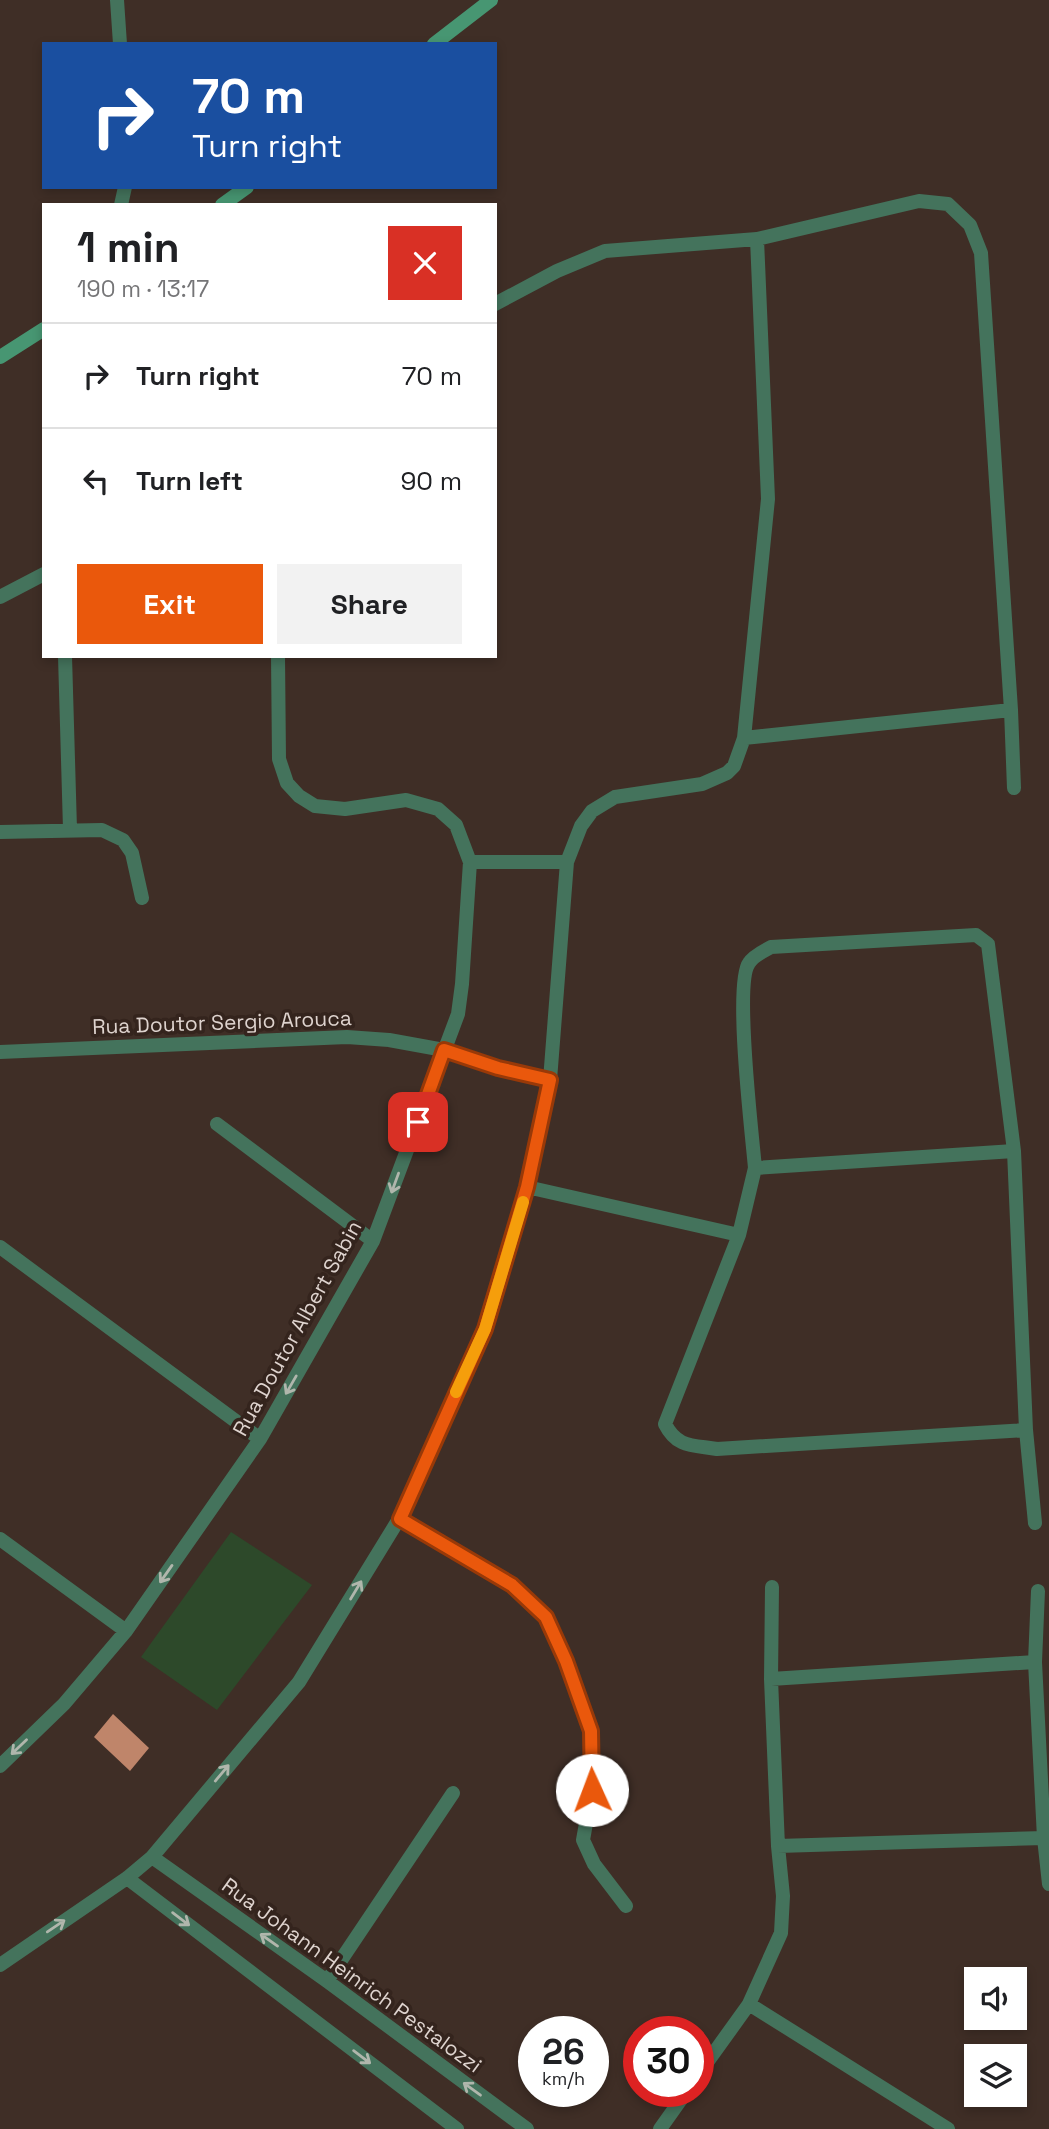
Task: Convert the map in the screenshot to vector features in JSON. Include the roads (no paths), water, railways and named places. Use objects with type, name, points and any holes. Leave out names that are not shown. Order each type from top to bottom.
[{"type":"main road","points":[[436,42],[491,0]]},
{"type":"main road","points":[[225,203],[243,189]]},
{"type":"main road","points":[[0,357],[42,330]]},
{"type":"street","points":[[117,0],[120,42]]},
{"type":"street","points":[[497,303],[557,271],[605,251],[757,239],[919,201],[948,204],[970,225],[981,253],[1014,788]]},
{"type":"street","points":[[0,1965],[127,1878],[152,1857],[299,1682],[400,1519],[485,1329],[527,1187],[550,1080],[567,862],[581,825],[592,811],[615,797],[702,784],[727,773],[734,766],[744,738],[768,499],[757,239]]},
{"type":"street","points":[[0,597],[42,575]]},
{"type":"street","points":[[65,658],[70,829]]},
{"type":"street","points":[[278,658],[279,759],[286,783],[299,796],[315,806],[345,809],[406,800],[438,809],[456,825],[470,862],[567,862]]},
{"type":"street","points":[[744,738],[1011,710]]},
{"type":"street","points":[[0,832],[102,830],[123,840],[132,853],[142,898]]},
{"type":"street","name":"Rua Doutor Albert Sabin","points":[[0,1766],[64,1704],[126,1631],[260,1439],[373,1241],[458,1014],[470,862]]},
{"type":"street","points":[[1026,1430],[717,1448],[683,1444],[671,1436],[665,1424],[740,1234],[755,1168],[743,1017],[743,975],[749,962],[771,947],[976,935],[988,944],[1014,1151],[1026,1430],[1035,1523]]},
{"type":"street","name":"Rua Doutor Sergio Arouca","points":[[0,1052],[347,1037],[389,1040],[444,1050]]},
{"type":"street","points":[[444,1050],[498,1068],[550,1080]]},
{"type":"street","points":[[217,1124],[373,1241]]},
{"type":"street","points":[[755,1168],[1014,1151]]},
{"type":"street","points":[[527,1187],[740,1234]]},
{"type":"street","points":[[0,1247],[260,1439]]},
{"type":"street","points":[[400,1519],[512,1585],[546,1617],[566,1661],[591,1731],[592,1790],[583,1840],[594,1864],[626,1906]]},
{"type":"street","points":[[0,1539],[126,1631]]},
{"type":"street","points":[[714,2053],[749,2004],[781,1933],[783,1896],[778,1846],[771,1679],[772,1587]]},
{"type":"street","points":[[1038,1591],[1035,1662],[1049,1884]]},
{"type":"street","points":[[771,1679],[1035,1662]]},
{"type":"street","points":[[327,1981],[453,1793]]},
{"type":"street","points":[[778,1846],[1044,1838]]},
{"type":"street","name":"Rua Johann Heinrich Pestalozzi","points":[[152,1857],[327,1981],[527,2129]]},
{"type":"street","points":[[127,1878],[457,2129]]},
{"type":"street","points":[[749,2004],[948,2129]]},
{"type":"street","points":[[660,2129],[676,2107]]}]
